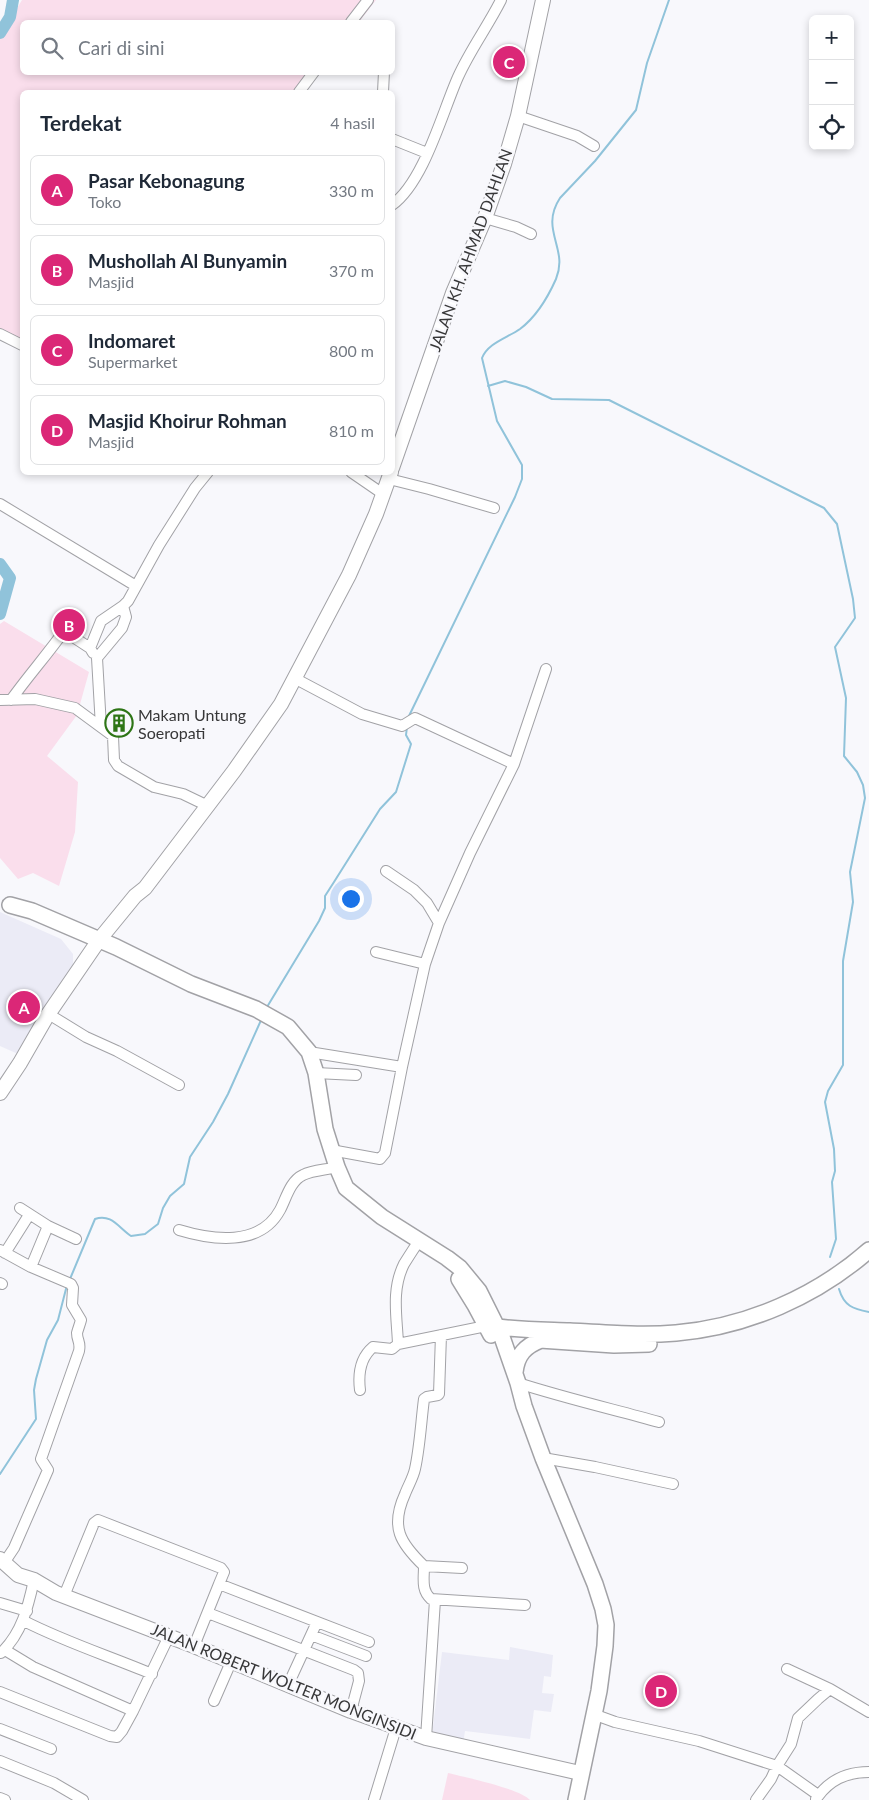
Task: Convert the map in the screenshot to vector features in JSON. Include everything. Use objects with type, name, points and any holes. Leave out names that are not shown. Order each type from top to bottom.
[{"type":"highway","points":[[5,903],[28,918],[103,946],[191,984],[256,1009],[288,1028],[309,1052],[316,1073],[325,1128],[331,1150],[346,1188],[352,1195],[382,1217],[447,1258],[471,1279],[486,1304],[506,1371],[524,1406]]},
{"type":"highway","points":[[494,1331],[521,1329],[646,1334],[677,1333],[708,1328],[759,1314],[794,1300],[835,1277],[869,1250]]},
{"type":"highway","points":[[447,1258],[494,1331],[516,1378],[543,1458],[596,1584],[603,1609],[606,1626],[605,1646],[576,1800]]},
{"type":"highway","points":[[494,1331],[541,1340],[622,1344],[665,1343],[705,1338],[803,1306],[842,1282],[869,1262]]},
{"type":"highway","points":[[486,1304],[502,1318],[521,1329]]},
{"type":"highway","points":[[516,1378],[519,1356],[532,1343],[541,1340]]},
{"type":"main road","name":"JALAN KH. AHMAD DAHLAN","points":[[395,461],[453,293],[485,218],[518,116],[543,0]]},
{"type":"main road","name":"JALAN KH. AHMAD DAHLAN","points":[[103,946],[140,899],[144,888],[267,726],[296,679],[349,575],[390,475]]},
{"type":"main road","points":[[38,1034],[47,1028],[55,1018],[103,946]]},
{"type":"main road","points":[[0,1094],[38,1034],[47,1016],[103,946]]},
{"type":"main road","name":"JALAN ROBERT WOLTER MONGINSIDI","points":[[2,1561],[18,1575],[34,1580],[64,1596],[169,1636],[396,1728],[426,1738],[580,1773]]},
{"type":"street","points":[[353,20],[368,0]]},
{"type":"street","points":[[395,203],[410,189],[458,77],[502,0]]},
{"type":"street","points":[[300,90],[312,75]]},
{"type":"street","points":[[383,90],[384,75]]},
{"type":"street","points":[[518,116],[577,136],[594,146]]},
{"type":"street","points":[[395,140],[427,153]]},
{"type":"street","points":[[485,218],[516,227],[531,234]]},
{"type":"street","points":[[0,334],[20,345]]},
{"type":"street","points":[[90,648],[101,621],[123,606],[195,488],[206,475]]},
{"type":"street","points":[[355,475],[384,494]]},
{"type":"street","points":[[395,475],[429,488],[494,508]]},
{"type":"street","points":[[0,504],[136,586]]},
{"type":"street","points":[[96,658],[122,628],[126,617],[123,606]]},
{"type":"street","points":[[5,700],[64,632],[90,648],[96,658],[101,727]]},
{"type":"street","points":[[331,1150],[380,1159],[383,1156],[425,964],[440,923],[470,853],[514,764],[546,669]]},
{"type":"street","points":[[296,679],[362,714],[402,726],[415,718],[514,764]]},
{"type":"street","points":[[5,700],[35,699],[75,708],[113,736],[114,760],[118,766],[154,787],[183,794],[208,806]]},
{"type":"street","points":[[386,872],[414,890],[427,903],[440,923]]},
{"type":"street","points":[[376,952],[425,964]]},
{"type":"street","points":[[55,1018],[86,1037],[118,1051],[179,1084]]},
{"type":"street","points":[[309,1052],[402,1067]]},
{"type":"street","points":[[316,1073],[356,1075]]},
{"type":"street","points":[[179,1230],[212,1238],[238,1238],[259,1232],[268,1226],[279,1212],[295,1181],[303,1175],[337,1167]]},
{"type":"street","points":[[20,1208],[48,1226],[76,1239]]},
{"type":"street","points":[[2,1561],[14,1548],[48,1470],[41,1459],[54,1428],[81,1345],[77,1337],[77,1331],[81,1317],[72,1305],[74,1288],[68,1283],[31,1267],[3,1251],[29,1215]]},
{"type":"street","points":[[31,1267],[48,1226]]},
{"type":"street","points":[[398,1344],[397,1287],[404,1264],[419,1241]]},
{"type":"street","points":[[360,1390],[361,1364],[369,1351],[376,1347],[392,1350],[398,1344],[442,1335],[494,1331]]},
{"type":"street","points":[[442,1335],[439,1394],[424,1399],[415,1470],[398,1512],[397,1521],[401,1540],[424,1566],[462,1568]]},
{"type":"street","points":[[516,1378],[577,1402],[599,1405],[659,1422]]},
{"type":"street","points":[[543,1458],[596,1466],[673,1484]]},
{"type":"street","points":[[64,1596],[94,1523],[98,1520],[221,1568],[224,1572],[194,1646]]},
{"type":"street","points":[[424,1566],[424,1590],[431,1599],[526,1605]]},
{"type":"street","points":[[34,1580],[25,1616],[18,1632],[2,1652],[133,1711]]},
{"type":"street","points":[[219,1584],[369,1642]]},
{"type":"street","points":[[426,1738],[435,1600]]},
{"type":"street","points":[[0,1603],[25,1616],[51,1635],[152,1674]]},
{"type":"street","points":[[208,1613],[354,1670],[358,1674],[359,1681],[351,1711]]},
{"type":"street","points":[[288,1685],[317,1622]]},
{"type":"street","points":[[311,1635],[366,1656]]},
{"type":"street","points":[[0,1692],[114,1737],[119,1735],[133,1711],[169,1636]]},
{"type":"street","points":[[214,1701],[231,1662]]},
{"type":"street","points":[[787,1669],[869,1712]]},
{"type":"street","points":[[756,1800],[771,1779],[791,1744],[798,1718],[830,1690]]},
{"type":"street","points":[[593,1714],[615,1722],[699,1741],[777,1766],[817,1798],[829,1784],[838,1778],[854,1772],[869,1772]]},
{"type":"street","points":[[374,1800],[396,1728]]},
{"type":"street","points":[[0,1729],[51,1750]]},
{"type":"street","points":[[0,1761],[54,1783],[83,1800]]},
{"type":"street","points":[[0,1798],[5,1800]]},
{"type":"shaded area","points":[[22,0],[376,0],[361,20],[20,20],[20,75],[317,75],[304,90],[20,90],[20,345],[0,336],[0,37]]},
{"type":"shaded area","points":[[4,621],[89,672],[77,715],[47,756],[78,782],[75,832],[59,886],[33,873],[18,879],[0,858],[0,624]]},
{"type":"shaded area","points":[[0,912],[61,939],[73,954],[73,968],[18,1054],[0,1046]]},
{"type":"shaded area","points":[[510,1647],[553,1655],[551,1677],[544,1676],[542,1693],[554,1694],[551,1712],[534,1710],[530,1739],[465,1731],[463,1744],[432,1735],[442,1652],[509,1660]]},
{"type":"shaded area","points":[[448,1773],[504,1788],[525,1796],[530,1800],[442,1800]]},
{"type":"waterway","points":[[0,33],[10,17],[13,0]]},
{"type":"waterway","points":[[408,718],[522,479],[522,465],[497,421],[482,358],[489,348],[526,324],[549,293],[559,268],[552,220],[554,209],[560,198],[595,161],[636,110],[647,63],[669,0]]},
{"type":"waterway","points":[[488,386],[505,381],[526,387],[552,399],[609,400],[824,508],[837,524],[853,599],[855,618],[835,647],[846,698],[844,756],[857,772],[863,785],[865,798],[850,872],[853,902],[843,961],[843,1065],[828,1091],[825,1102],[834,1149],[835,1171],[832,1182],[836,1239],[830,1257]]},
{"type":"waterway","points":[[0,564],[10,578],[0,614]]},
{"type":"waterway","points":[[267,1007],[319,921],[325,908],[325,896],[380,809],[396,792],[411,744],[406,735],[407,727]]},
{"type":"waterway","points":[[70,1279],[95,1219],[106,1218],[131,1236],[145,1234],[158,1224],[163,1208],[170,1196],[184,1184],[190,1157],[213,1122],[228,1094],[262,1018]]},
{"type":"waterway","points":[[0,1474],[36,1419],[34,1390],[36,1379],[47,1340],[58,1320],[67,1285]]},
{"type":"waterway","points":[[839,1289],[846,1303],[858,1310],[869,1312]]},
{"type":"place","name":"Indomaret","points":[[509,62]]},
{"type":"place","name":"Mushollah Al Bunyamin","points":[[69,625]]},
{"type":"place","name":"Makam Untung Soeropati","points":[[119,723]]},
{"type":"place","name":"Pasar Kebonagung","points":[[24,1007]]},
{"type":"place","name":"Masjid Khoirur Rohman","points":[[661,1691]]}]
